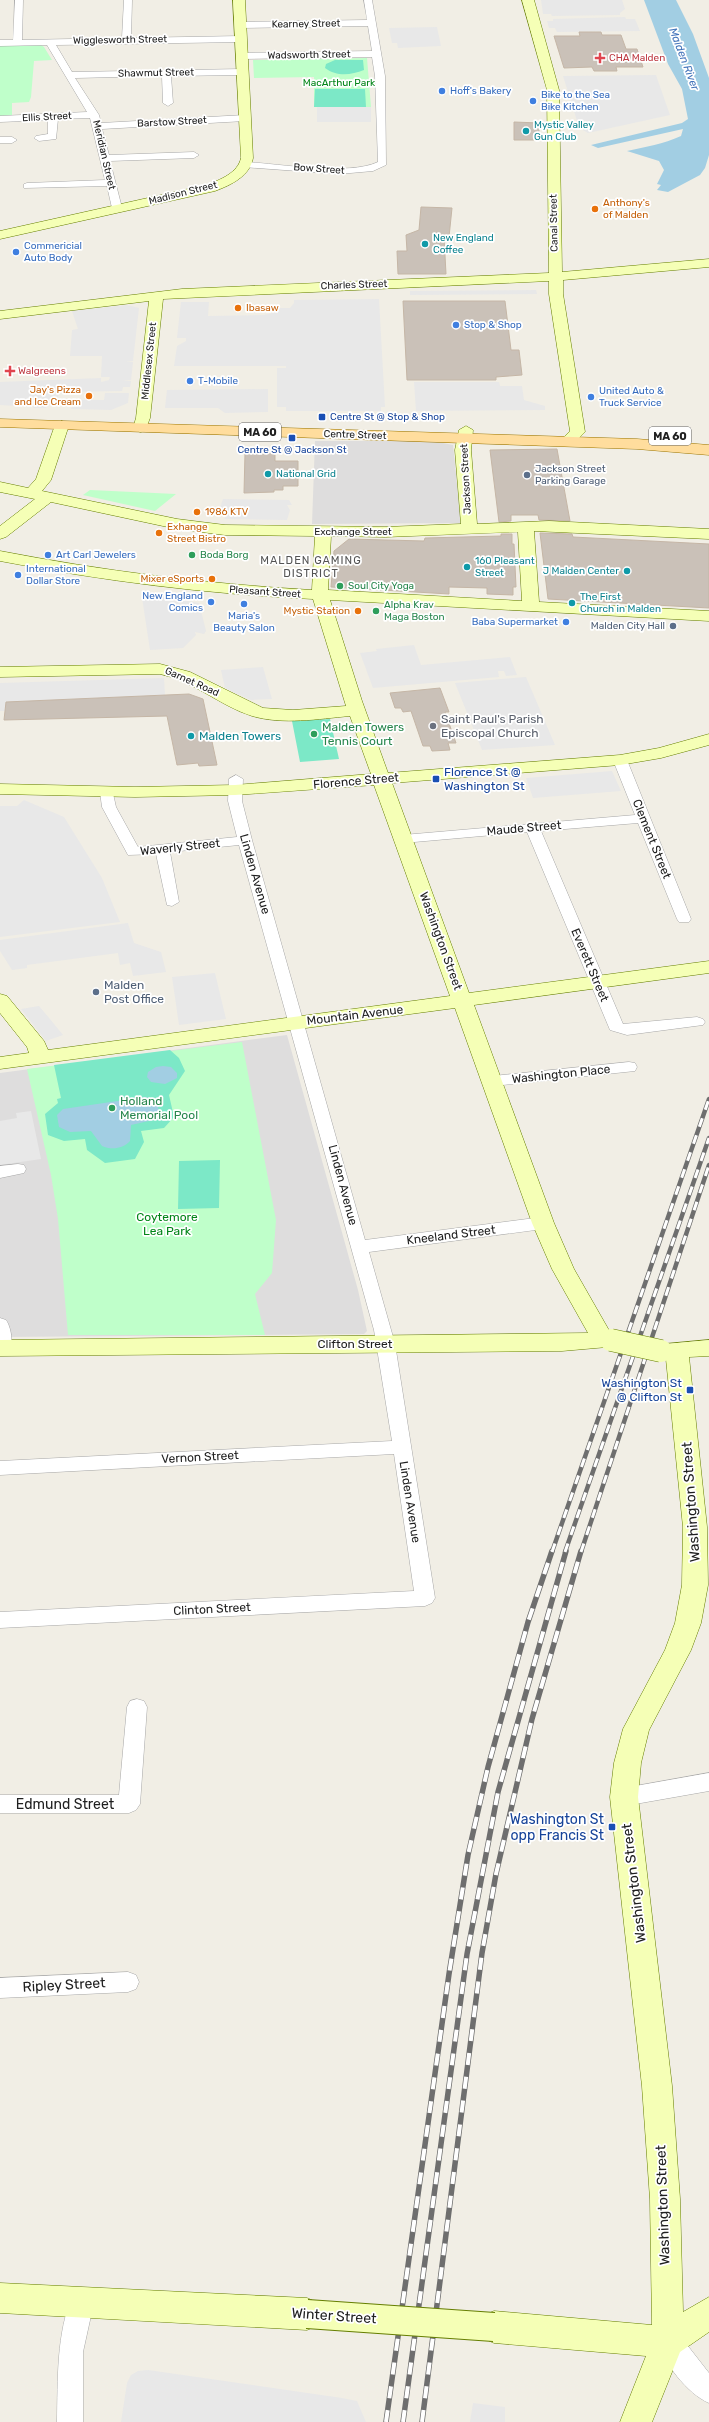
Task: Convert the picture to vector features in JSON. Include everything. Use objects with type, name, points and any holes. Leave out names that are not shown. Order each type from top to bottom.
[{"type":"main road","name":"Centre Street","points":[[0,414],[142,423],[465,434],[709,440]]},
{"type":"main road","name":"Centre Street","points":[[0,423],[62,425],[142,423]]},
{"type":"main road","name":"Centre Street","points":[[572,437],[709,450]]},
{"type":"street","points":[[17,42],[20,0]]},
{"type":"street","points":[[126,40],[128,0]]},
{"type":"street","points":[[239,0],[246,165]]},
{"type":"street","points":[[368,0],[376,54]]},
{"type":"street","name":"Canal Street","points":[[528,0],[553,90],[555,276],[572,437]]},
{"type":"street","name":"Kearney Street","points":[[240,25],[372,23]]},
{"type":"street","name":"Wigglesworth Street","points":[[0,43],[241,39]]},
{"type":"street","name":"Meridian Street","points":[[49,41],[94,114],[117,208]]},
{"type":"street","name":"Wadsworth Street","points":[[242,56],[376,54]]},
{"type":"street","name":"Bow Street","points":[[246,165],[332,171],[365,170],[381,165],[384,157],[380,76],[376,54]]},
{"type":"street","name":"Shawmut Street","points":[[70,75],[242,72]]},
{"type":"street","points":[[166,73],[168,103]]},
{"type":"street","name":"Ellis Street","points":[[0,119],[94,114]]},
{"type":"street","points":[[39,138],[54,137],[53,117]]},
{"type":"street","name":"Barstow Street","points":[[98,126],[245,118]]},
{"type":"street","points":[[0,140],[12,140]]},
{"type":"street","points":[[104,158],[194,155]]},
{"type":"street","name":"Madison Street","points":[[0,235],[215,186],[233,176],[246,165]]},
{"type":"street","points":[[27,186],[110,183]]},
{"type":"street","name":"Charles Street","points":[[0,314],[157,295],[555,276],[709,263]]},
{"type":"street","name":"Middlesex Street","points":[[142,423],[157,295]]},
{"type":"street","points":[[0,534],[40,495],[43,480],[62,425]]},
{"type":"street","name":"Jackson Street","points":[[465,434],[463,450],[469,529]]},
{"type":"street","name":"Exchange Street","points":[[0,487],[189,526],[240,531],[402,532],[526,526],[570,526],[709,534]]},
{"type":"street","points":[[526,526],[531,606]]},
{"type":"street","name":"Washington Street","points":[[323,532],[320,596],[356,710],[543,1223],[563,1269],[607,1340]]},
{"type":"street","name":"Pleasant Street","points":[[0,556],[68,570],[145,581],[320,596],[709,616]]},
{"type":"street","name":"Garnet Road","points":[[0,672],[160,669],[181,675],[254,710],[270,714],[356,710]]},
{"type":"street","name":"Florence Street","points":[[8,785],[107,792],[568,759],[666,745],[709,732]]},
{"type":"street","name":"Florence Street","points":[[568,759],[620,760],[661,753],[709,739]]},
{"type":"street","name":"Clement Street","points":[[620,760],[684,919]]},
{"type":"street","name":"Florence Street","points":[[8,785],[146,783],[235,784]]},
{"type":"street","name":"Linden Avenue","points":[[235,784],[235,802],[245,840],[326,1121],[359,1247],[376,1301],[386,1344],[425,1598]]},
{"type":"street","name":"Waverly Street","points":[[107,792],[109,807],[132,851],[245,840]]},
{"type":"street","name":"Maude Street","points":[[403,839],[644,818]]},
{"type":"street","name":"Everett Street","points":[[532,827],[599,982],[615,1025],[619,1029],[697,1022]]},
{"type":"street","points":[[162,849],[172,902]]},
{"type":"street","name":"Mountain Avenue","points":[[0,1063],[709,967]]},
{"type":"street","points":[[0,1000],[37,1046],[40,1058]]},
{"type":"street","name":"Washington Place","points":[[492,1081],[629,1067]]},
{"type":"street","points":[[0,1172],[18,1169]]},
{"type":"street","name":"Kneeland Street","points":[[359,1247],[543,1223]]},
{"type":"street","points":[[0,1324],[1,1347]]},
{"type":"street","name":"Clifton Street","points":[[1,1347],[562,1343],[607,1340],[669,1351],[709,1348]]},
{"type":"street","name":"Washington Street","points":[[636,2422],[668,2341],[665,2199],[657,2086],[624,1797],[628,1756],[636,1729],[680,1645],[688,1624],[693,1597],[696,1566],[695,1521],[669,1351]]},
{"type":"street","name":"Vernon Street","points":[[0,1468],[401,1447]]},
{"type":"street","name":"Clinton Street","points":[[0,1620],[425,1598]]},
{"type":"street","name":"Edmund Street","points":[[0,1804],[129,1804],[137,1707]]},
{"type":"street","points":[[624,1797],[709,1782]]},
{"type":"street","name":"Ripley Street","points":[[0,1988],[128,1982]]},
{"type":"street","name":"Winter Street","points":[[0,2298],[307,2314],[494,2327],[620,2339],[668,2341]]},
{"type":"street","points":[[70,2422],[71,2352],[82,2302]]},
{"type":"street","points":[[709,2313],[668,2341],[693,2375],[709,2390]]},
{"type":"shaded area","points":[[541,0],[622,0],[625,9],[620,13],[620,15],[552,16],[551,14],[543,14]]},
{"type":"shaded area","points":[[625,17],[626,19],[635,19],[640,31],[557,32],[555,28],[549,28],[547,21],[553,21],[553,19]]},
{"type":"shaded area","points":[[437,27],[441,46],[398,48],[397,43],[392,43],[389,28]]},
{"type":"shaded area","points":[[656,75],[670,115],[588,133],[579,126],[584,124],[578,124],[563,76]]},
{"type":"shaded area","points":[[317,107],[371,107],[371,122],[317,122]]},
{"type":"shaded area","points":[[536,290],[537,294],[410,295],[410,291]]},
{"type":"shaded area","points":[[379,299],[385,407],[381,407],[381,411],[286,411],[286,407],[277,407],[277,368],[286,368],[286,366],[174,366],[177,346],[186,341],[186,338],[177,338],[181,302],[209,302],[208,316],[264,315],[273,313],[275,308],[290,308],[294,303],[294,300]]},
{"type":"shaded area","points":[[127,305],[139,308],[133,361],[126,361],[133,362],[131,380],[122,380],[131,381],[130,387],[123,387],[122,391],[61,392],[61,388],[53,388],[50,391],[59,391],[57,404],[47,404],[46,408],[33,408],[35,403],[31,407],[0,405],[0,382],[101,378],[101,382],[109,380],[110,377],[101,377],[102,356],[70,356],[72,330],[78,329],[72,311]]},
{"type":"shaded area","points":[[414,382],[499,382],[500,386],[522,386],[524,400],[545,406],[545,410],[416,411]]},
{"type":"shaded area","points":[[268,389],[268,412],[225,413],[218,408],[165,408],[167,390]]},
{"type":"shaded area","points":[[105,393],[129,393],[128,403],[111,410],[71,409],[74,400],[104,400]]},
{"type":"shaded area","points":[[315,441],[433,441],[453,445],[461,523],[312,524]]},
{"type":"shaded area","points":[[223,499],[289,500],[292,505],[287,505],[290,510],[287,520],[224,519],[227,514],[218,513]]},
{"type":"shaded area","points":[[141,591],[187,597],[188,601],[199,603],[206,631],[204,634],[195,632],[196,635],[183,648],[150,650]]},
{"type":"shaded area","points":[[414,645],[421,665],[510,657],[517,675],[506,676],[504,671],[498,671],[499,677],[373,688],[360,653],[377,651],[376,649]]},
{"type":"shaded area","points":[[263,667],[272,699],[251,700],[225,688],[221,670]]},
{"type":"shaded area","points":[[526,677],[555,745],[482,750],[455,683]]},
{"type":"shaded area","points":[[164,678],[165,695],[6,702],[5,711],[0,711],[0,683]]},
{"type":"shaded area","points":[[612,771],[621,791],[533,798],[526,778]]},
{"type":"shaded area","points":[[24,800],[64,817],[102,878],[120,922],[0,937],[0,806],[17,806]]},
{"type":"shaded area","points":[[128,923],[134,943],[161,952],[166,972],[133,976],[130,963],[120,965],[118,953],[27,965],[27,968],[12,970],[0,951],[0,940]]},
{"type":"shaded area","points":[[215,973],[226,1019],[179,1025],[172,977]]},
{"type":"shaded area","points":[[39,1006],[63,1035],[46,1041],[21,1009]]},
{"type":"shaded area","name":"Coytemore Lea Park","points":[[287,1035],[358,1290],[367,1331],[364,1334],[0,1337],[0,1073]]},
{"type":"shaded area","points":[[31,1111],[41,1159],[0,1165],[0,1121],[17,1118],[16,1113]]},
{"type":"shaded area","points":[[148,2370],[357,2401],[366,2422],[121,2422],[127,2383],[131,2375],[138,2371]]},
{"type":"shaded area","points":[[473,2403],[505,2407],[505,2422],[470,2422]]},
{"type":"green space","points":[[41,45],[44,47],[52,60],[34,61],[31,97],[29,102],[12,103],[12,116],[0,116],[0,46]]},
{"type":"green space","name":"MacArthur Park","points":[[367,58],[371,107],[314,107],[314,77],[254,78],[253,60]]},
{"type":"green space","points":[[335,60],[363,60],[364,70],[354,73],[339,74],[325,68],[326,64]]},
{"type":"green space","points":[[315,89],[365,89],[366,107],[314,107]]},
{"type":"green space","points":[[90,490],[176,494],[155,511],[83,495]]},
{"type":"green space","name":"Malden Towers Tennis Court","points":[[330,719],[339,759],[300,762],[292,721]]},
{"type":"green space","name":"Coytemore Lea Park","points":[[242,1042],[276,1220],[272,1273],[255,1294],[265,1335],[68,1335],[58,1219],[51,1175],[27,1069]]},
{"type":"green space","name":"Holland Memorial Pool","points":[[170,1050],[179,1058],[185,1071],[169,1095],[174,1117],[164,1128],[141,1131],[144,1142],[135,1159],[105,1163],[87,1150],[85,1139],[64,1141],[48,1135],[45,1114],[58,1103],[57,1099],[61,1098],[54,1065]]},
{"type":"green space","points":[[220,1160],[219,1208],[178,1209],[179,1161]]},
{"type":"water","name":"Malden River","points":[[644,0],[676,0],[693,34],[709,78],[709,155],[705,168],[700,175],[668,192],[657,190],[661,185],[657,184],[664,170],[659,161],[627,151],[674,139],[681,136],[683,129],[598,148],[591,145],[682,123],[688,119],[682,89],[668,64]]},
{"type":"water","points":[[156,1067],[171,1067],[177,1073],[177,1078],[165,1084],[151,1082],[147,1077],[148,1072]]},
{"type":"water","points":[[145,1097],[156,1100],[160,1115],[153,1120],[131,1125],[130,1141],[124,1146],[109,1148],[102,1146],[91,1131],[70,1132],[59,1127],[57,1115],[63,1109]]},
{"type":"building","name":"CHA Malden","points":[[579,32],[601,32],[602,35],[621,35],[626,49],[637,49],[643,67],[616,67],[617,71],[594,71],[592,67],[564,68],[554,36],[580,36]]},
{"type":"building","name":"Mystic Valley Gun Club","points":[[514,122],[539,123],[539,140],[514,140]]},
{"type":"building","name":"New England Coffee","points":[[421,207],[452,208],[449,237],[444,237],[446,274],[398,274],[397,251],[407,251],[406,235],[419,230]]},
{"type":"building","name":"Stop & Shop","points":[[403,301],[505,301],[511,350],[519,350],[522,375],[496,377],[496,380],[407,380]]},
{"type":"building","name":"Jackson Street Parking Garage","points":[[557,449],[570,521],[539,520],[538,515],[511,515],[511,521],[499,522],[490,450]]},
{"type":"building","name":"National Grid","points":[[245,453],[275,453],[275,461],[298,461],[298,486],[283,486],[283,490],[274,490],[274,492],[244,493]]},
{"type":"building","name":"J Malden Center","points":[[540,533],[572,534],[573,537],[709,544],[709,608],[548,599]]},
{"type":"building","points":[[501,534],[512,534],[512,544],[514,544],[516,587],[513,587],[513,595],[487,594],[487,588],[449,587],[449,594],[331,587],[334,551],[349,539],[424,541],[425,538],[501,536]]},
{"type":"building","name":"Saint Paul's Parish Episcopal Church","points":[[440,688],[449,712],[445,712],[456,743],[448,743],[450,750],[432,751],[430,746],[423,746],[411,711],[403,712],[401,708],[395,708],[390,693]]},
{"type":"building","name":"Malden Towers","points":[[189,694],[203,699],[217,765],[199,766],[198,763],[177,765],[167,716],[4,720],[6,702]]},
{"type":"railway","points":[[552,1552],[709,1099]]},
{"type":"railway","points":[[565,1552],[709,1138]]},
{"type":"railway","points":[[581,1552],[709,1165]]},
{"type":"railway","points":[[386,2422],[449,1974],[468,1855],[488,1767],[528,1622],[552,1551]]},
{"type":"railway","points":[[403,2422],[467,1954],[498,1792],[566,1551]]},
{"type":"railway","points":[[422,2422],[482,1953],[496,1874],[532,1719],[581,1551]]},
{"type":"place","name":"CHA Malden","points":[[600,58]]},
{"type":"place","name":"Hoff's Bakery","points":[[442,91]]},
{"type":"place","name":"Bike to the Sea Bike Kitchen","points":[[533,101]]},
{"type":"place","name":"Mystic Valley Gun Club","points":[[526,131]]},
{"type":"place","name":"Anthony's of Malden","points":[[595,209]]},
{"type":"place","name":"New England Coffee","points":[[425,244]]},
{"type":"place","name":"Commericial Auto Body","points":[[16,252]]},
{"type":"place","name":"Ibasaw","points":[[238,308]]},
{"type":"place","name":"Stop & Shop","points":[[456,325]]},
{"type":"place","name":"Walgreens","points":[[10,371]]},
{"type":"place","name":"T-Mobile","points":[[190,381]]},
{"type":"place","name":"Jay's Pizza and Ice Cream","points":[[89,396]]},
{"type":"place","name":"United Auto & Truck Service","points":[[591,397]]},
{"type":"place","name":"Centre St @ Stop & Shop","points":[[322,417]]},
{"type":"place","name":"Centre St @ Jackson St","points":[[292,438]]},
{"type":"place","name":"National Grid","points":[[268,474]]},
{"type":"place","name":"Jackson Street Parking Garage","points":[[527,475]]},
{"type":"place","name":"1986 KTV","points":[[197,512]]},
{"type":"place","name":"Exhange Street Bistro","points":[[159,533]]},
{"type":"place","name":"Art Carl Jewelers","points":[[48,555]]},
{"type":"place","name":"Boda Borg","points":[[192,555]]},
{"type":"place","name":"160 Pleasant Street","points":[[467,567]]},
{"type":"place","name":"J Malden Center","points":[[627,571]]},
{"type":"place","name":"International Dollar Store","points":[[18,575]]},
{"type":"place","name":"Mixer eSports","points":[[212,579]]},
{"type":"place","name":"Soul City Yoga","points":[[340,586]]},
{"type":"place","name":"New England Comics","points":[[211,602]]},
{"type":"place","name":"The First Church in Malden","points":[[572,603]]},
{"type":"place","name":"Maria's Beauty Salon","points":[[244,604]]},
{"type":"place","name":"Mystic Station","points":[[358,611]]},
{"type":"place","name":"Alpha Krav Maga Boston","points":[[376,611]]},
{"type":"place","name":"Baba Supermarket","points":[[566,622]]},
{"type":"place","name":"Malden City Hall","points":[[673,626]]},
{"type":"place","name":"Saint Paul's Parish Episcopal Church","points":[[433,726]]},
{"type":"place","name":"Malden Towers Tennis Court","points":[[314,734]]},
{"type":"place","name":"Malden Towers","points":[[191,736]]},
{"type":"place","name":"Florence St @ Washington St","points":[[436,779]]},
{"type":"place","name":"Malden Post Office","points":[[96,992]]},
{"type":"place","name":"Holland Memorial Pool","points":[[112,1108]]},
{"type":"place","name":"Washington St @ Clifton St","points":[[690,1390]]},
{"type":"place","name":"Washington St opp Francis St","points":[[612,1827]]},
{"type":"district","name":"MALDEN GAMING DISTRICT","points":[[311,566]]}]
